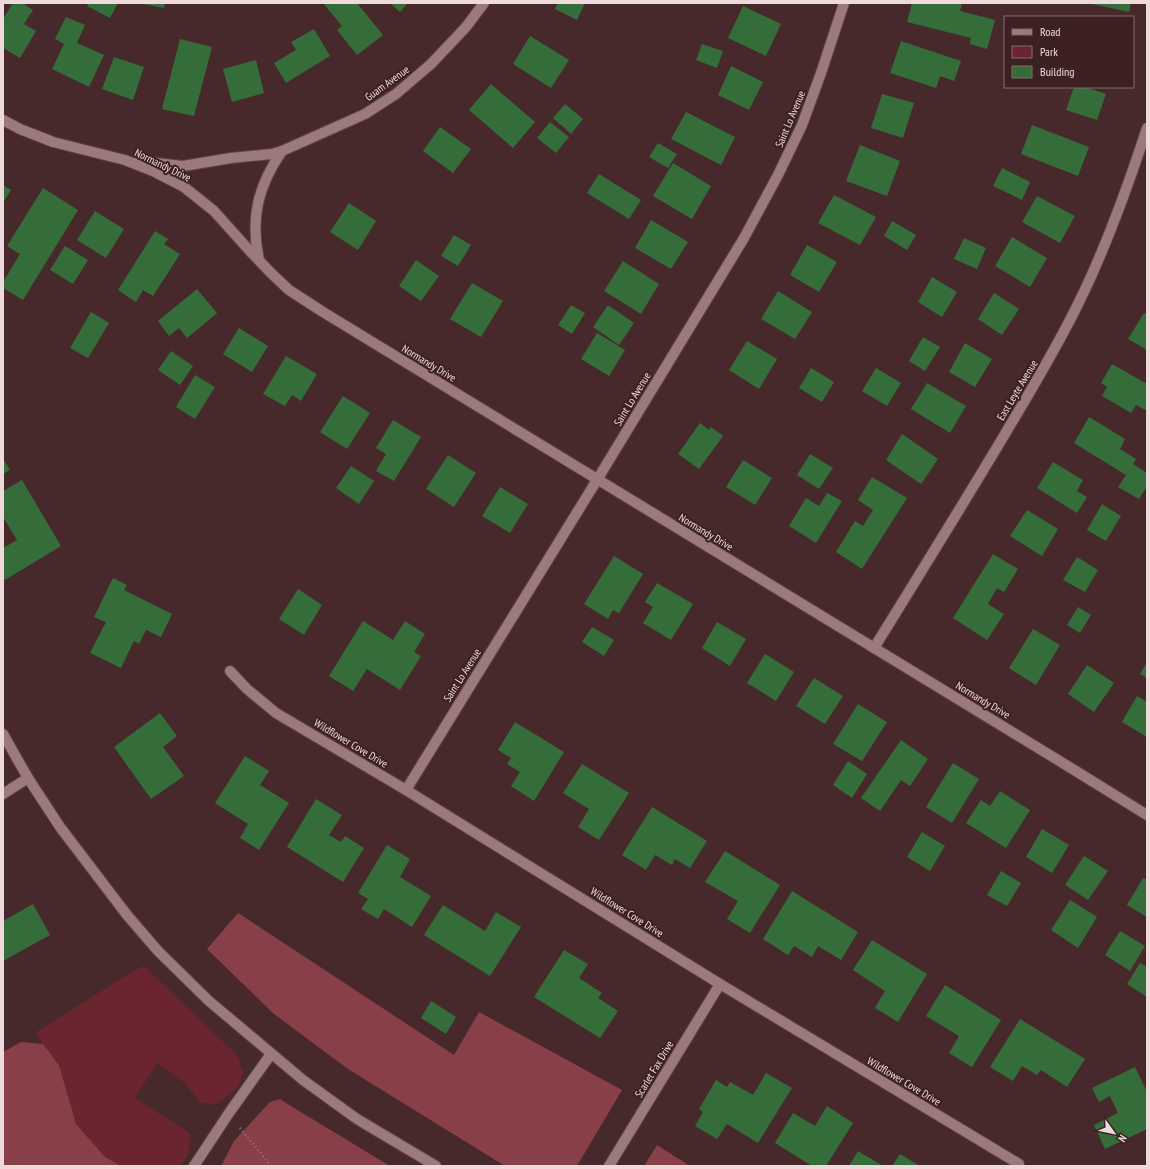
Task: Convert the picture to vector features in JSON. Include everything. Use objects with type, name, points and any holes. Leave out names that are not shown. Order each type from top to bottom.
[{"type":"street","name":"Guam Avenue","points":[[282,151],[365,114],[396,94],[431,64],[466,28],[484,3]]},
{"type":"street","name":"Saint Lo Avenue","points":[[406,790],[744,238],[778,175],[802,125],[844,3]]},
{"type":"street","name":"Normandy Drive","points":[[3,120],[20,130],[53,142],[125,160],[153,171],[184,187],[214,211],[258,260],[289,290],[597,480],[1147,815]]},
{"type":"street","name":"East Leyte Avenue","points":[[874,648],[954,520],[1056,347],[1080,300],[1107,239],[1147,128]]},
{"type":"street","name":"Normandy Drive","points":[[125,160],[183,166],[231,158],[272,154],[282,151]]},
{"type":"street","points":[[258,260],[255,224],[259,198],[268,173],[282,151]]},
{"type":"street","name":"Wildflower Cove Drive","points":[[230,671],[247,689],[276,713],[406,790],[720,984],[1019,1164]]},
{"type":"street","points":[[3,734],[28,778],[60,827],[127,915],[158,951],[209,1001],[303,1080],[358,1119],[436,1166]]},
{"type":"street","points":[[3,794],[28,778]]},
{"type":"street","name":"Scarlet Fax Drive","points":[[609,1166],[720,984]]},
{"type":"street","points":[[194,1166],[271,1054]]},
{"type":"path","points":[[229,1113],[271,1166]]},
{"type":"green space","points":[[144,966],[237,1055],[243,1073],[237,1088],[217,1104],[200,1103],[185,1083],[157,1063],[135,1098],[190,1133],[189,1152],[180,1166],[121,1166],[105,1157],[76,1124],[59,1065],[35,1033],[133,971]]},
{"type":"shaded area","points":[[238,913],[454,1055],[479,1012],[622,1090],[577,1166],[505,1166],[348,1069],[274,1014],[207,949]]},
{"type":"shaded area","points":[[21,1042],[43,1044],[59,1065],[76,1124],[105,1157],[121,1166],[3,1166],[3,1052]]},
{"type":"shaded area","points":[[280,1099],[390,1166],[221,1166],[234,1141],[270,1102]]},
{"type":"shaded area","points":[[657,1145],[690,1166],[644,1166]]},
{"type":"building","points":[[13,3],[22,3],[33,10],[24,24],[36,31],[20,58],[3,48],[3,19]]},
{"type":"building","points":[[89,3],[118,3],[110,18],[87,6]]},
{"type":"building","points":[[138,3],[165,3],[164,8]]},
{"type":"building","points":[[323,3],[357,3],[383,35],[357,55],[337,30],[342,26]]},
{"type":"building","points":[[390,3],[408,3],[400,12]]},
{"type":"building","points":[[558,3],[585,3],[577,20],[555,9]]},
{"type":"building","points":[[912,3],[962,3],[960,11],[995,20],[987,49],[970,44],[971,38],[907,22]]},
{"type":"building","points":[[1087,3],[1131,3],[1129,12]]},
{"type":"building","points":[[743,6],[781,24],[766,56],[728,38]]},
{"type":"building","points":[[66,17],[85,25],[77,43],[104,55],[89,87],[52,69],[64,44],[55,39]]},
{"type":"building","points":[[314,29],[330,56],[286,83],[274,63],[296,50],[291,42]]},
{"type":"building","points":[[530,36],[569,60],[551,88],[513,64]]},
{"type":"building","points":[[180,39],[212,47],[194,116],[162,109]]},
{"type":"building","points":[[901,41],[961,61],[954,81],[940,76],[936,88],[890,73]]},
{"type":"building","points":[[702,44],[723,51],[717,68],[696,60]]},
{"type":"building","points":[[114,57],[144,67],[133,100],[102,89]]},
{"type":"building","points":[[256,60],[264,93],[232,102],[223,69]]},
{"type":"building","points":[[731,66],[763,82],[749,110],[718,95]]},
{"type":"building","points":[[491,84],[535,122],[513,148],[469,110]]},
{"type":"building","points":[[1074,88],[1088,88],[1106,94],[1097,120],[1066,110]]},
{"type":"building","points":[[882,94],[914,103],[903,138],[871,128]]},
{"type":"building","points":[[565,104],[583,119],[571,134],[553,118]]},
{"type":"building","points":[[686,112],[735,137],[721,165],[671,139]]},
{"type":"building","points":[[550,122],[569,137],[556,153],[537,138]]},
{"type":"building","points":[[1032,125],[1089,147],[1078,176],[1021,154]]},
{"type":"building","points":[[440,127],[471,149],[453,173],[423,151]]},
{"type":"building","points":[[658,143],[677,154],[668,168],[649,157]]},
{"type":"building","points":[[860,145],[900,161],[887,196],[846,181]]},
{"type":"building","points":[[673,163],[711,186],[692,219],[653,196]]},
{"type":"building","points":[[1002,168],[1030,182],[1022,200],[993,186]]},
{"type":"building","points":[[599,174],[641,200],[629,219],[587,193]]},
{"type":"building","points":[[3,185],[11,190],[3,203]]},
{"type":"building","points":[[43,188],[78,210],[23,300],[3,288],[3,282],[20,254],[7,246]]},
{"type":"building","points":[[834,195],[876,217],[860,245],[818,223]]},
{"type":"building","points":[[1037,196],[1075,216],[1060,243],[1022,222]]},
{"type":"building","points":[[349,203],[376,221],[358,250],[330,232]]},
{"type":"building","points":[[95,211],[124,229],[106,258],[77,240]]},
{"type":"building","points":[[651,220],[688,242],[671,269],[635,248]]},
{"type":"building","points":[[892,221],[916,235],[907,250],[884,236]]},
{"type":"building","points":[[155,231],[168,239],[164,244],[180,254],[153,296],[143,290],[136,302],[118,290]]},
{"type":"building","points":[[454,235],[471,245],[458,266],[441,256]]},
{"type":"building","points":[[1012,237],[1047,258],[1030,287],[995,266]]},
{"type":"building","points":[[964,238],[986,248],[977,269],[954,259]]},
{"type":"building","points":[[807,245],[837,262],[819,292],[790,275]]},
{"type":"building","points":[[65,246],[88,260],[73,284],[50,270]]},
{"type":"building","points":[[416,260],[439,276],[421,301],[399,286]]},
{"type":"building","points":[[623,261],[659,284],[641,314],[604,291]]},
{"type":"building","points":[[932,277],[957,292],[942,317],[918,302]]},
{"type":"building","points":[[472,283],[503,301],[481,337],[450,319]]},
{"type":"building","points":[[197,289],[217,313],[187,338],[179,328],[169,336],[158,321]]},
{"type":"building","points":[[778,291],[812,312],[795,339],[761,319]]},
{"type":"building","points":[[994,293],[1019,309],[1002,335],[978,319]]},
{"type":"building","points":[[571,305],[585,313],[572,334],[558,325]]},
{"type":"building","points":[[608,305],[634,323],[619,345],[593,327]]},
{"type":"building","points":[[91,312],[109,323],[88,358],[70,348]]},
{"type":"building","points":[[1144,313],[1147,314],[1147,350],[1128,339]]},
{"type":"building","points":[[239,328],[268,346],[252,372],[223,354]]},
{"type":"building","points":[[597,333],[625,350],[609,376],[581,359]]},
{"type":"building","points":[[923,337],[940,347],[925,371],[909,361]]},
{"type":"building","points":[[747,341],[777,359],[759,389],[729,370]]},
{"type":"building","points":[[965,343],[992,359],[975,387],[949,372]]},
{"type":"building","points":[[171,351],[193,366],[180,385],[158,370]]},
{"type":"building","points":[[286,356],[317,374],[301,401],[292,395],[285,406],[263,394]]},
{"type":"building","points":[[1112,364],[1147,384],[1147,411],[1136,405],[1131,413],[1102,396],[1107,387],[1101,383]]},
{"type":"building","points":[[811,368],[834,382],[822,402],[799,388]]},
{"type":"building","points":[[876,368],[901,383],[887,406],[862,391]]},
{"type":"building","points":[[195,375],[215,387],[195,419],[176,407]]},
{"type":"building","points":[[927,383],[966,406],[950,433],[911,409]]},
{"type":"building","points":[[343,396],[370,413],[347,449],[320,432]]},
{"type":"building","points":[[1089,417],[1125,439],[1120,449],[1136,459],[1133,464],[1147,473],[1147,486],[1139,499],[1118,487],[1126,475],[1074,443]]},
{"type":"building","points":[[393,420],[421,437],[394,481],[376,471],[386,454],[376,448]]},
{"type":"building","points":[[700,423],[709,430],[711,427],[723,436],[699,469],[678,454]]},
{"type":"building","points":[[902,434],[938,459],[921,484],[886,460]]},
{"type":"building","points":[[810,454],[833,468],[819,489],[797,475]]},
{"type":"building","points":[[448,455],[476,473],[454,507],[426,489]]},
{"type":"building","points":[[3,459],[10,470],[3,474]]},
{"type":"building","points":[[743,460],[772,478],[755,505],[726,487]]},
{"type":"building","points":[[1053,462],[1083,480],[1077,491],[1087,497],[1077,513],[1037,488]]},
{"type":"building","points":[[351,466],[374,481],[359,504],[336,488]]},
{"type":"building","points":[[872,477],[907,498],[862,569],[836,552],[855,521],[863,526],[873,510],[858,500]]},
{"type":"building","points":[[22,480],[61,546],[5,580],[3,577],[3,548],[17,540],[3,517],[3,491]]},
{"type":"building","points":[[500,487],[528,504],[510,533],[482,516]]},
{"type":"building","points":[[827,493],[842,501],[816,543],[789,526],[806,498],[819,506]]},
{"type":"building","points":[[1102,504],[1121,516],[1106,541],[1087,530]]},
{"type":"building","points":[[1027,510],[1058,529],[1042,556],[1010,536]]},
{"type":"building","points":[[993,554],[1018,569],[1004,592],[997,588],[988,604],[1004,614],[987,640],[953,618]]},
{"type":"building","points":[[614,556],[643,574],[619,613],[613,610],[608,619],[584,604]]},
{"type":"building","points":[[1077,557],[1098,570],[1085,592],[1063,580]]},
{"type":"building","points":[[113,578],[127,585],[124,590],[172,614],[161,637],[146,630],[139,644],[134,641],[121,668],[90,653],[106,622],[94,617]]},
{"type":"building","points":[[657,583],[693,604],[671,640],[643,623],[653,607],[645,602]]},
{"type":"building","points":[[298,589],[322,605],[304,635],[279,619]]},
{"type":"building","points":[[1078,607],[1091,615],[1080,633],[1067,625]]},
{"type":"building","points":[[363,621],[393,640],[405,621],[425,634],[414,652],[421,656],[400,690],[367,669],[353,691],[329,676]]},
{"type":"building","points":[[717,622],[746,639],[730,666],[702,648]]},
{"type":"building","points":[[592,627],[614,640],[604,656],[582,642]]},
{"type":"building","points":[[1033,629],[1060,645],[1036,685],[1009,668]]},
{"type":"building","points":[[765,654],[794,672],[776,701],[747,683]]},
{"type":"building","points":[[1147,662],[1147,678],[1140,674]]},
{"type":"building","points":[[1087,665],[1114,683],[1094,712],[1068,694]]},
{"type":"building","points":[[814,678],[843,696],[825,724],[796,706]]},
{"type":"building","points":[[1137,696],[1147,702],[1147,737],[1122,722]]},
{"type":"building","points":[[858,704],[887,722],[862,761],[833,744]]},
{"type":"building","points":[[160,713],[177,736],[163,747],[184,776],[151,799],[114,747]]},
{"type":"building","points":[[515,722],[564,752],[534,801],[511,786],[520,772],[507,764],[511,758],[498,750]]},
{"type":"building","points":[[901,740],[928,759],[910,786],[901,780],[880,811],[861,798]]},
{"type":"building","points":[[245,756],[269,771],[260,785],[289,803],[259,850],[240,838],[248,824],[215,803]]},
{"type":"building","points":[[848,761],[867,774],[852,798],[833,785]]},
{"type":"building","points":[[953,763],[979,779],[952,823],[926,807]]},
{"type":"building","points":[[582,764],[629,793],[599,840],[578,827],[589,809],[563,793]]},
{"type":"building","points":[[1000,791],[1030,810],[1006,848],[966,823],[981,800],[990,806]]},
{"type":"building","points":[[316,799],[342,815],[329,835],[341,842],[345,836],[364,848],[343,882],[287,847]]},
{"type":"building","points":[[652,807],[707,841],[690,868],[675,859],[672,865],[655,855],[646,870],[622,855]]},
{"type":"building","points":[[1042,829],[1069,845],[1052,873],[1026,857]]},
{"type":"building","points":[[922,832],[945,846],[930,871],[907,857]]},
{"type":"building","points":[[387,845],[410,859],[400,877],[431,896],[412,927],[384,909],[378,919],[361,909],[368,899],[358,893]]},
{"type":"building","points":[[725,851],[780,885],[750,933],[727,919],[738,901],[705,882]]},
{"type":"building","points":[[1084,856],[1108,871],[1088,900],[1065,885]]},
{"type":"building","points":[[1001,871],[1021,883],[1007,906],[987,895]]},
{"type":"building","points":[[1143,878],[1147,880],[1147,917],[1127,905]]},
{"type":"building","points":[[792,891],[858,932],[841,960],[818,946],[812,957],[794,946],[788,955],[763,939]]},
{"type":"building","points":[[1070,900],[1097,917],[1078,948],[1051,930]]},
{"type":"building","points":[[33,904],[50,935],[3,961],[3,921]]},
{"type":"building","points":[[443,905],[485,931],[496,912],[521,927],[490,976],[424,935]]},
{"type":"building","points":[[1120,931],[1145,946],[1130,971],[1105,955]]},
{"type":"building","points":[[872,940],[927,974],[898,1022],[875,1008],[885,991],[853,970]]},
{"type":"building","points":[[564,950],[588,964],[579,978],[602,993],[598,998],[618,1011],[600,1038],[534,997]]},
{"type":"building","points":[[1140,963],[1147,967],[1147,997],[1127,984]]},
{"type":"building","points":[[945,985],[1001,1020],[972,1067],[949,1053],[959,1036],[926,1016]]},
{"type":"building","points":[[431,1001],[456,1017],[446,1034],[421,1018]]},
{"type":"building","points":[[1020,1019],[1085,1059],[1067,1087],[1041,1070],[1037,1075],[1022,1066],[1013,1081],[990,1067]]},
{"type":"building","points":[[1135,1067],[1147,1092],[1147,1129],[1105,1149],[1094,1125],[1118,1113],[1110,1096],[1099,1102],[1092,1088]]},
{"type":"building","points":[[766,1073],[792,1088],[758,1143],[727,1124],[717,1139],[695,1126],[703,1112],[699,1109],[716,1080],[727,1087],[730,1082],[753,1095]]},
{"type":"building","points":[[827,1106],[853,1123],[826,1166],[812,1166],[775,1143],[793,1113],[815,1126]]},
{"type":"building","points":[[858,1151],[883,1166],[849,1166]]},
{"type":"building","points":[[900,1154],[920,1166],[892,1166]]}]
